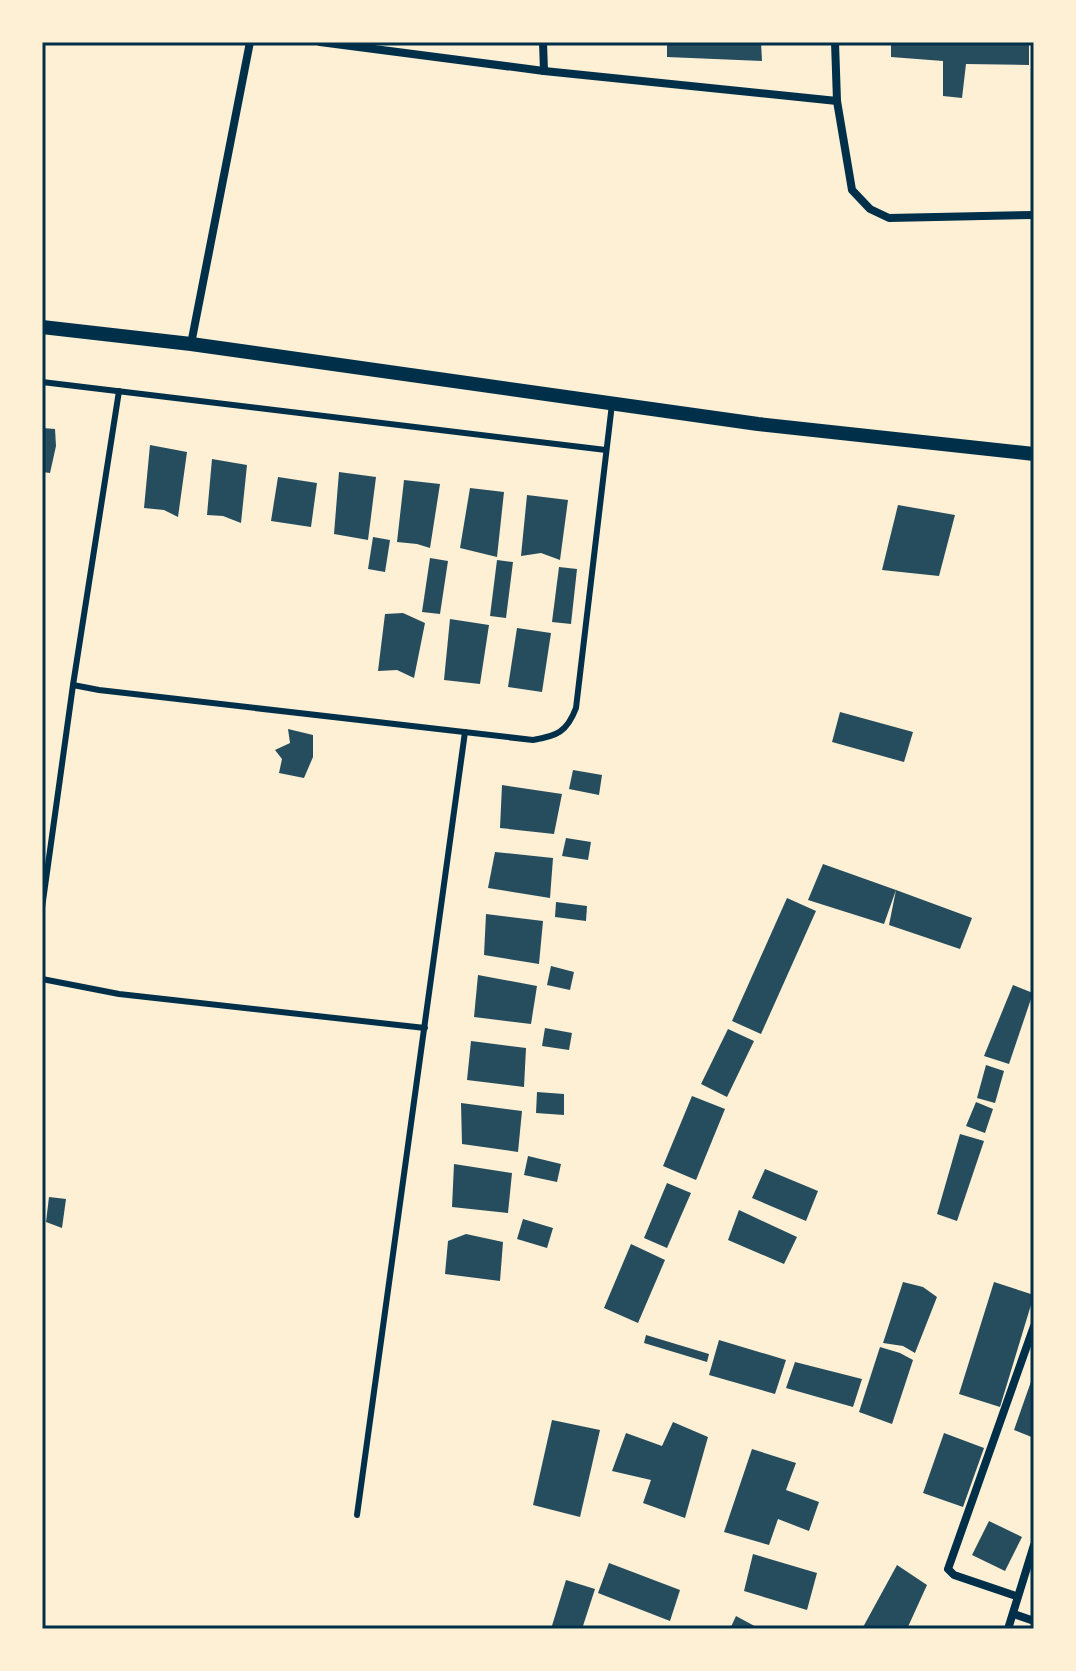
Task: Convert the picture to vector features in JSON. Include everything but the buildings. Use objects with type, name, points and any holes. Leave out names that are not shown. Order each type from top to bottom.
[{"type":"street","points":[[191,344],[250,42]]},
{"type":"street","points":[[320,42],[544,71],[837,101]]},
{"type":"street","points":[[543,42],[544,71]]},
{"type":"street","points":[[835,42],[837,101],[852,190],[870,209],[889,218],[1034,215]]},
{"type":"street","points":[[42,327],[191,344],[758,424],[1034,454]]},
{"type":"street","points":[[1016,1596],[954,1575],[948,1569],[1034,1326]]},
{"type":"street","points":[[1008,1629],[1034,1545]]},
{"type":"street","points":[[1014,1614],[1034,1621]]},
{"type":"lane","points":[[42,382],[606,450]]},
{"type":"lane","points":[[42,908],[119,391]]},
{"type":"lane","points":[[73,685],[533,740],[557,736],[570,725],[576,708],[612,403]]},
{"type":"lane","points":[[357,1515],[465,732]]},
{"type":"lane","points":[[42,979],[119,994],[425,1028]]}]
